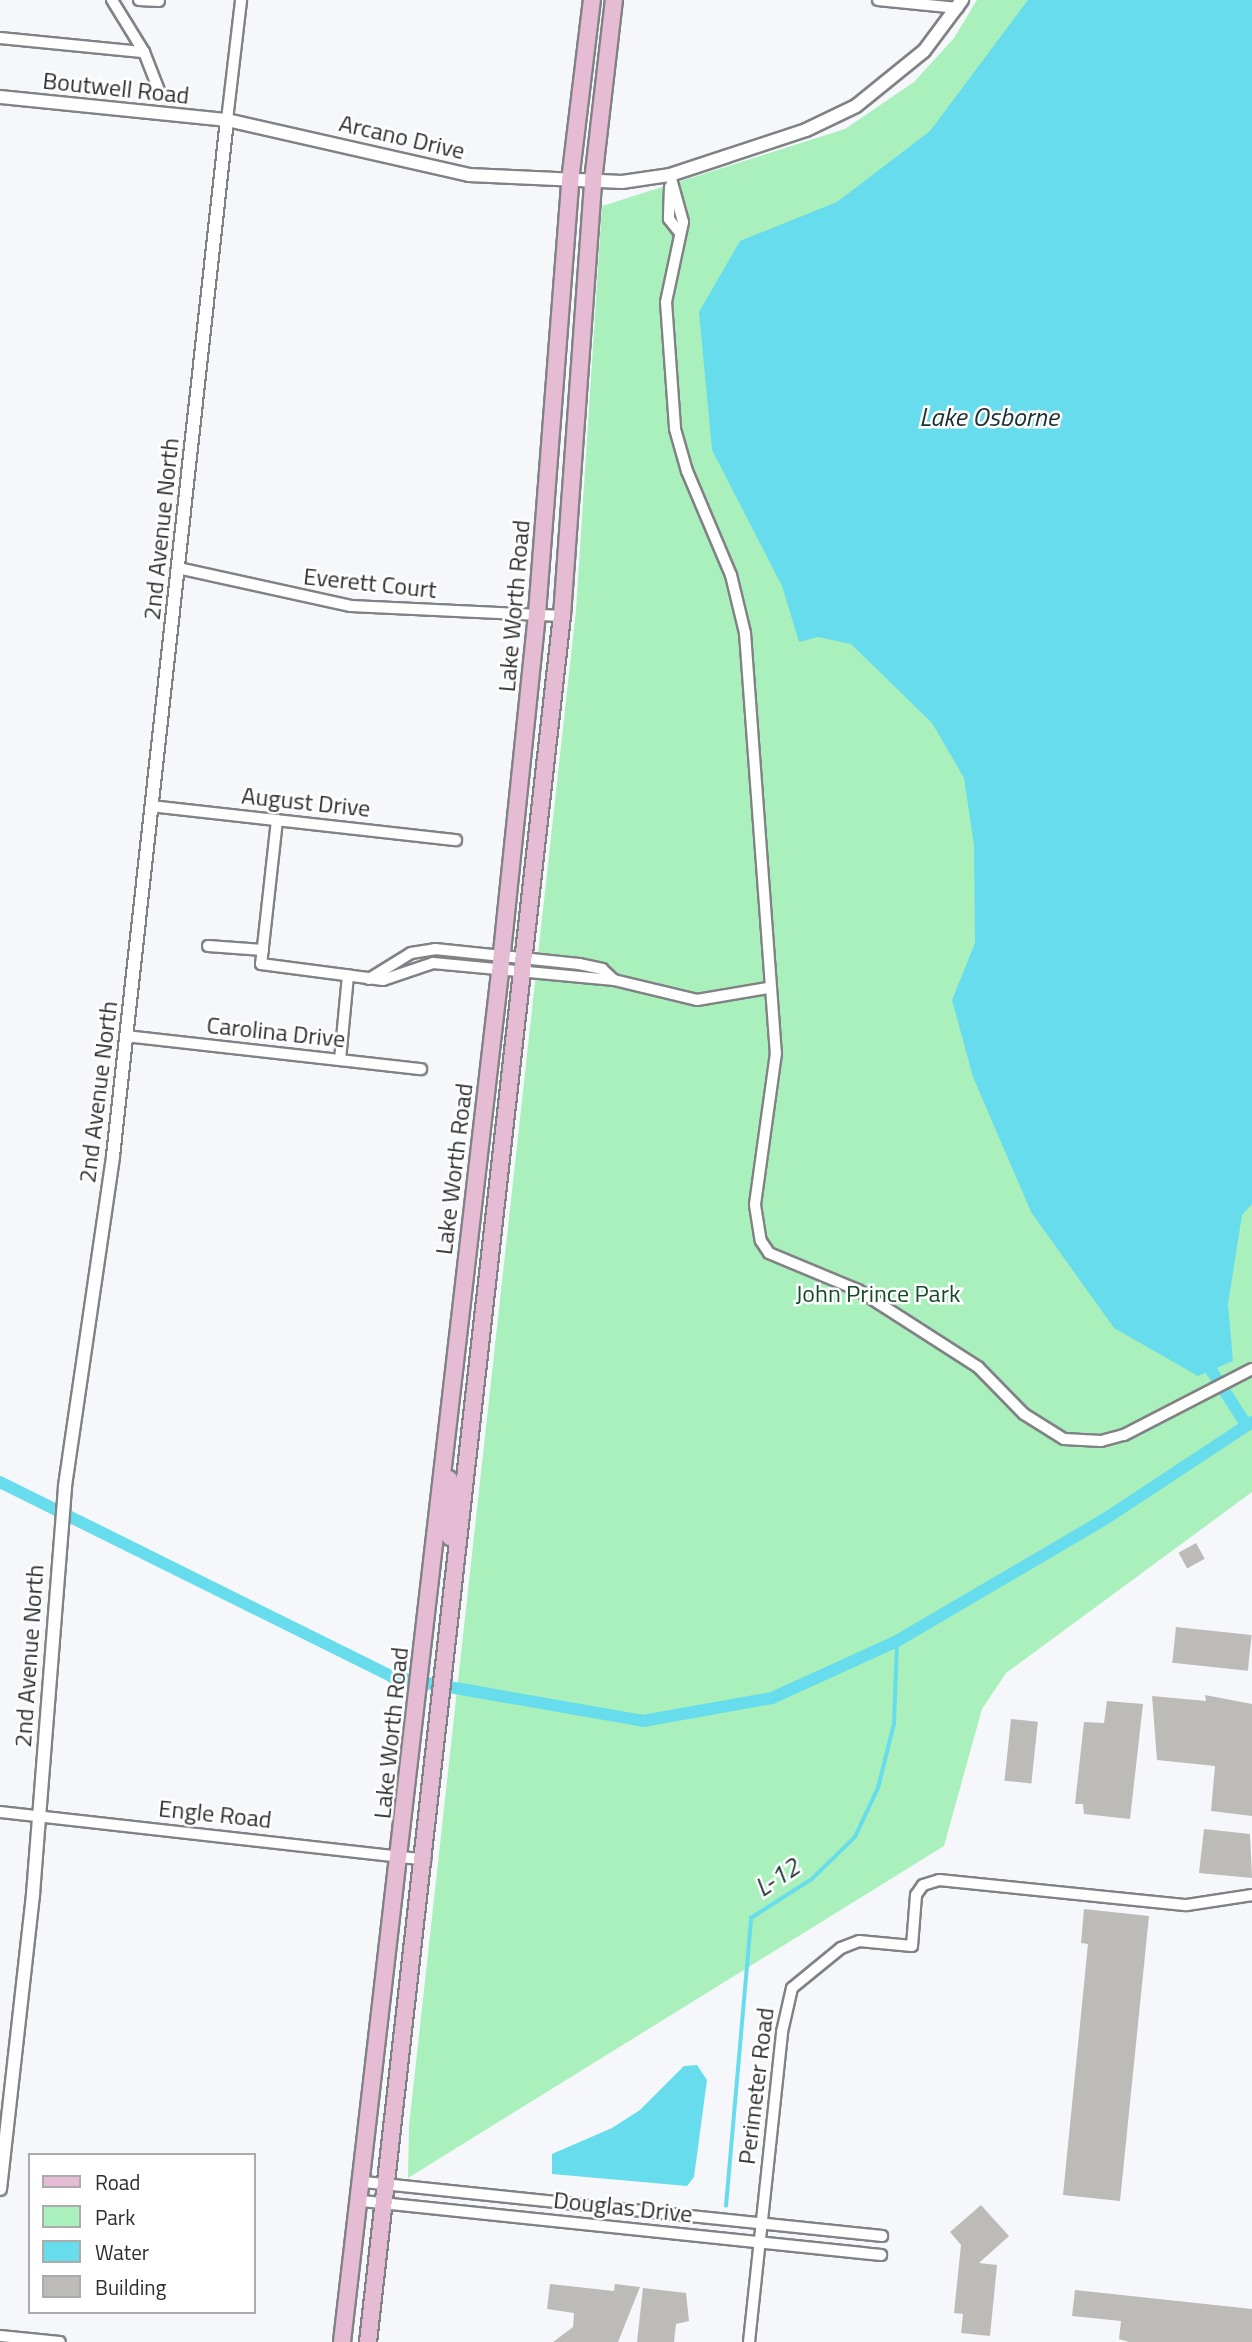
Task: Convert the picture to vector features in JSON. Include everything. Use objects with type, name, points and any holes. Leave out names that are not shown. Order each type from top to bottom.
[{"type":"main road","name":"Lake Worth Road","points":[[342,2342],[362,2201],[501,964],[537,614],[569,181],[592,0]]},
{"type":"main road","name":"Lake Worth Road","points":[[368,2342],[425,1860],[562,616],[593,181],[614,0]]},
{"type":"main road","points":[[444,1464],[451,1488],[450,1547],[456,1570]]},
{"type":"street","points":[[139,0],[159,1]]},
{"type":"street","name":"2nd Avenue North","points":[[0,2189],[3,2133],[39,1816],[59,1537],[126,1036],[241,0]]},
{"type":"street","points":[[878,0],[960,4]]},
{"type":"street","points":[[117,1],[144,52],[160,93]]},
{"type":"street","name":"Arcano Drive","points":[[228,120],[469,175],[569,181],[670,176],[806,130],[856,106],[916,59],[960,4]]},
{"type":"street","points":[[0,38],[144,52]]},
{"type":"street","name":"Boutwell Road","points":[[0,97],[228,120]]},
{"type":"street","points":[[670,176],[669,219],[680,233],[666,302],[675,429],[687,471],[731,575],[745,633],[768,988],[776,1053],[755,1205],[769,1253],[858,1290],[978,1367],[1024,1414],[1064,1439],[1101,1441],[1124,1435],[1248,1371]]},
{"type":"street","name":"Everett Court","points":[[178,568],[351,606],[562,616]]},
{"type":"street","name":"August Drive","points":[[151,806],[456,840]]},
{"type":"street","points":[[276,820],[261,964],[383,980],[433,963],[501,964],[525,958],[602,969],[614,980]]},
{"type":"street","points":[[208,946],[263,950]]},
{"type":"street","points":[[369,979],[422,949],[501,964],[522,975],[614,980],[697,1000],[768,988]]},
{"type":"street","points":[[341,1060],[348,975]]},
{"type":"street","name":"Carolina Drive","points":[[126,1036],[421,1069]]},
{"type":"street","name":"Engle Road","points":[[0,1812],[401,1854],[425,1860]]},
{"type":"street","name":"Perimeter Road","points":[[749,2342],[761,2224],[792,1988],[841,1948],[859,1941],[912,1946],[916,1895],[923,1885],[939,1880],[1187,1905],[1252,1895]]},
{"type":"street","name":"Douglas Drive","points":[[364,2182],[883,2236]]},
{"type":"street","name":"Douglas Drive","points":[[362,2201],[881,2255]]},
{"type":"street","points":[[0,2336],[60,2342]]},
{"type":"green space","name":"John Prince Park","points":[[977,0],[1252,0],[1252,1492],[1006,1673],[982,1709],[944,1846],[408,2178],[409,2126],[576,610],[602,206],[845,129],[914,82],[954,38]]},
{"type":"water","name":"Lake Osborne","points":[[1028,0],[1252,0],[1252,1204],[1242,1215],[1228,1304],[1233,1361],[1198,1376],[1114,1328],[1031,1212],[973,1077],[952,1000],[975,943],[974,845],[964,778],[932,723],[851,644],[818,637],[799,642],[782,586],[712,450],[699,312],[740,241],[837,202],[930,131]]},
{"type":"water","points":[[697,2065],[707,2080],[694,2177],[687,2186],[552,2174],[552,2154],[612,2128],[640,2110],[684,2066]]},
{"type":"building","points":[[1196,1543],[1205,1559],[1187,1568],[1179,1553]]},
{"type":"building","points":[[1176,1627],[1252,1635],[1248,1671],[1172,1663]]},
{"type":"building","points":[[1205,1695],[1252,1704],[1252,1816],[1211,1811],[1215,1766],[1157,1760],[1152,1696],[1206,1701]]},
{"type":"building","points":[[1107,1701],[1143,1704],[1130,1819],[1084,1814],[1083,1804],[1075,1804],[1084,1722],[1104,1723]]},
{"type":"building","points":[[1011,1719],[1038,1722],[1031,1783],[1005,1781]]},
{"type":"building","points":[[1204,1829],[1250,1834],[1252,1878],[1199,1873]]},
{"type":"building","points":[[1084,1909],[1149,1916],[1120,2201],[1063,2195],[1088,1944],[1081,1943]]},
{"type":"building","points":[[981,2205],[1009,2236],[979,2263],[997,2265],[990,2336],[961,2333],[963,2314],[954,2313],[961,2245],[950,2232]]},
{"type":"building","points":[[550,2284],[614,2291],[615,2284],[640,2287],[618,2342],[553,2342],[573,2327],[574,2313],[547,2309]]},
{"type":"building","points":[[643,2288],[686,2293],[689,2321],[676,2324],[674,2342],[637,2342]]},
{"type":"building","points":[[1075,2290],[1252,2309],[1252,2342],[1129,2342],[1119,2339],[1121,2321],[1072,2316]]},
{"type":"waterway","points":[[1211,1370],[1245,1423]]},
{"type":"waterway","points":[[0,1482],[392,1677],[643,1721],[772,1698],[897,1641],[1105,1519],[1252,1422]]},
{"type":"waterway","name":"L-12","points":[[726,2206],[751,1918],[812,1879],[855,1837],[878,1788],[894,1724],[897,1641]]}]
